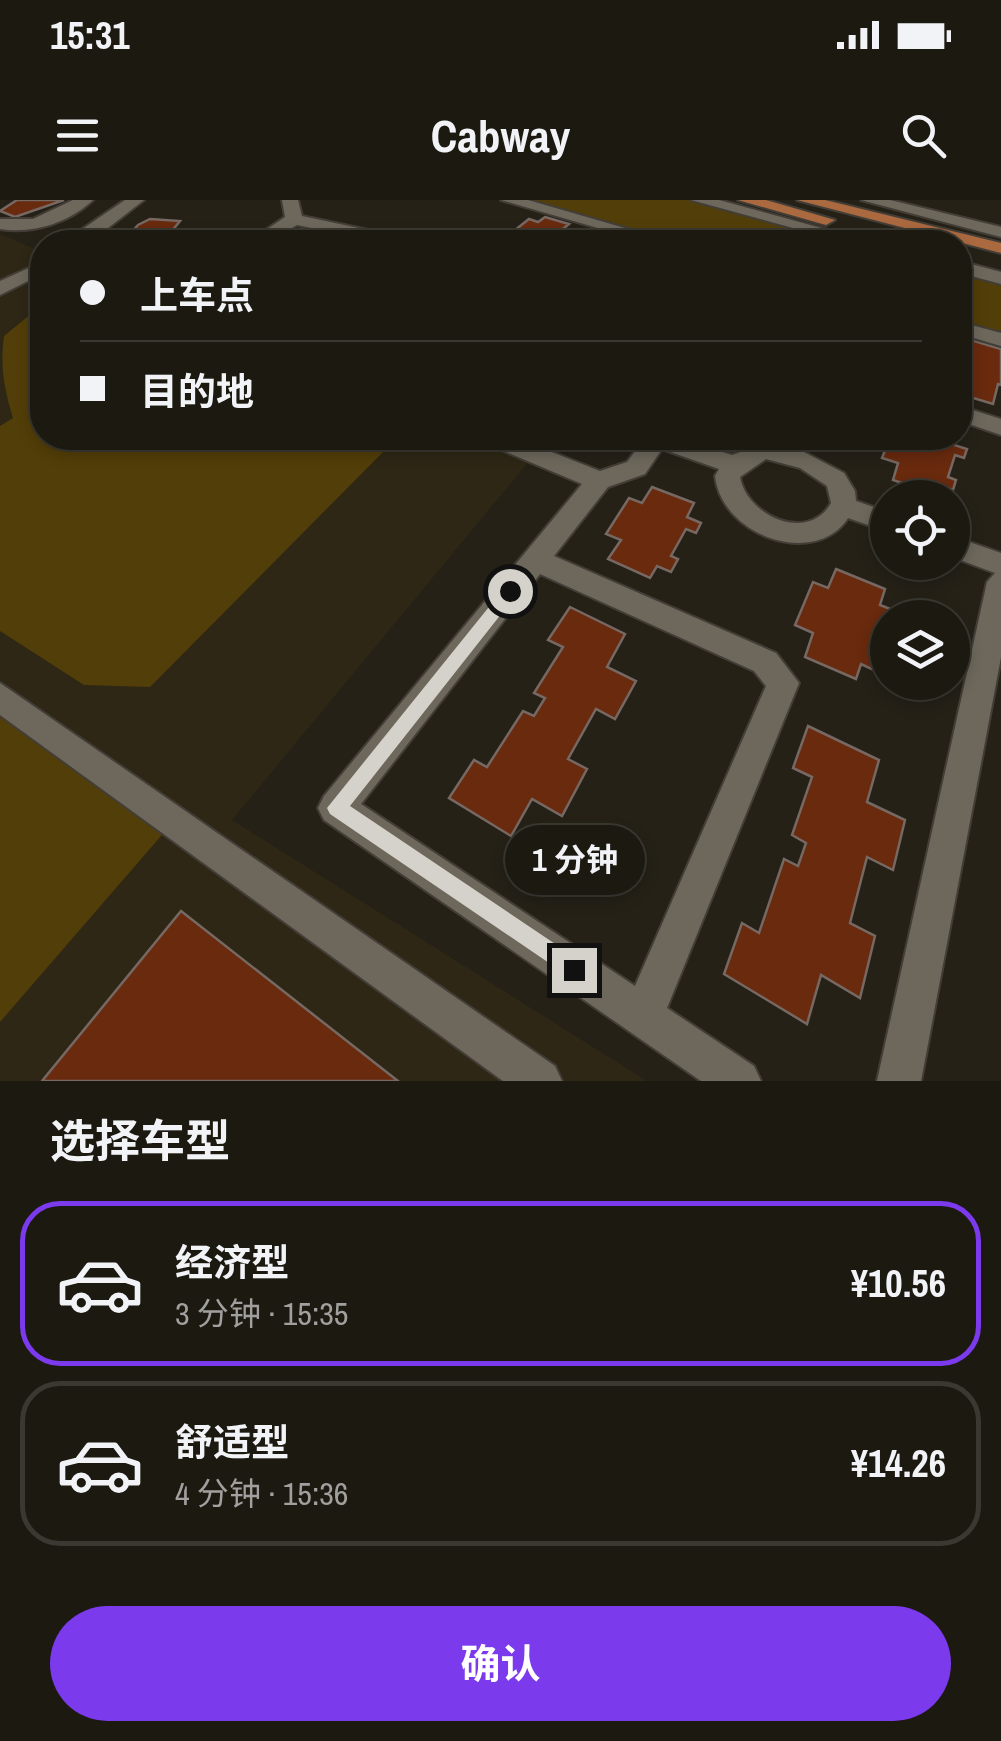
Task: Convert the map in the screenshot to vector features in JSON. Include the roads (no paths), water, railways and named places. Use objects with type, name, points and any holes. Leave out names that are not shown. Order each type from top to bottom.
[{"type":"main road","points":[[746,200],[867,230]]},
{"type":"main road","points":[[805,200],[928,230]]},
{"type":"main road","points":[[972,241],[1001,248]]},
{"type":"main road","points":[[972,257],[1001,264]]},
{"type":"street","points":[[0,224],[25,227],[58,217],[85,200]]},
{"type":"street","points":[[97,230],[136,200]]},
{"type":"street","points":[[290,200],[294,219]]},
{"type":"street","points":[[509,200],[620,230]]},
{"type":"street","points":[[699,200],[817,230]]},
{"type":"street","points":[[869,200],[1001,232]]},
{"type":"street","points":[[276,230],[294,219],[345,230]]},
{"type":"street","points":[[972,271],[1001,278]]},
{"type":"street","points":[[0,288],[30,272]]},
{"type":"street","points":[[972,332],[1001,340]]},
{"type":"street","points":[[972,417],[1001,427]]},
{"type":"street","points":[[524,450],[599,481]]},
{"type":"street","points":[[649,450],[636,468],[599,481],[336,808],[739,1081]]},
{"type":"street","points":[[691,450],[734,465]]},
{"type":"street","points":[[766,451],[804,457],[833,478],[841,492],[842,506],[826,526],[793,531],[774,528],[742,510],[732,498],[727,476],[734,465],[750,454],[766,451]]},
{"type":"street","points":[[842,506],[870,516]]},
{"type":"street","points":[[970,553],[1001,564]]},
{"type":"street","points":[[536,560],[764,662],[784,683],[643,1016]]},
{"type":"street","points":[[899,1081],[1001,582]]},
{"type":"street","points":[[0,697],[540,1081]]}]
